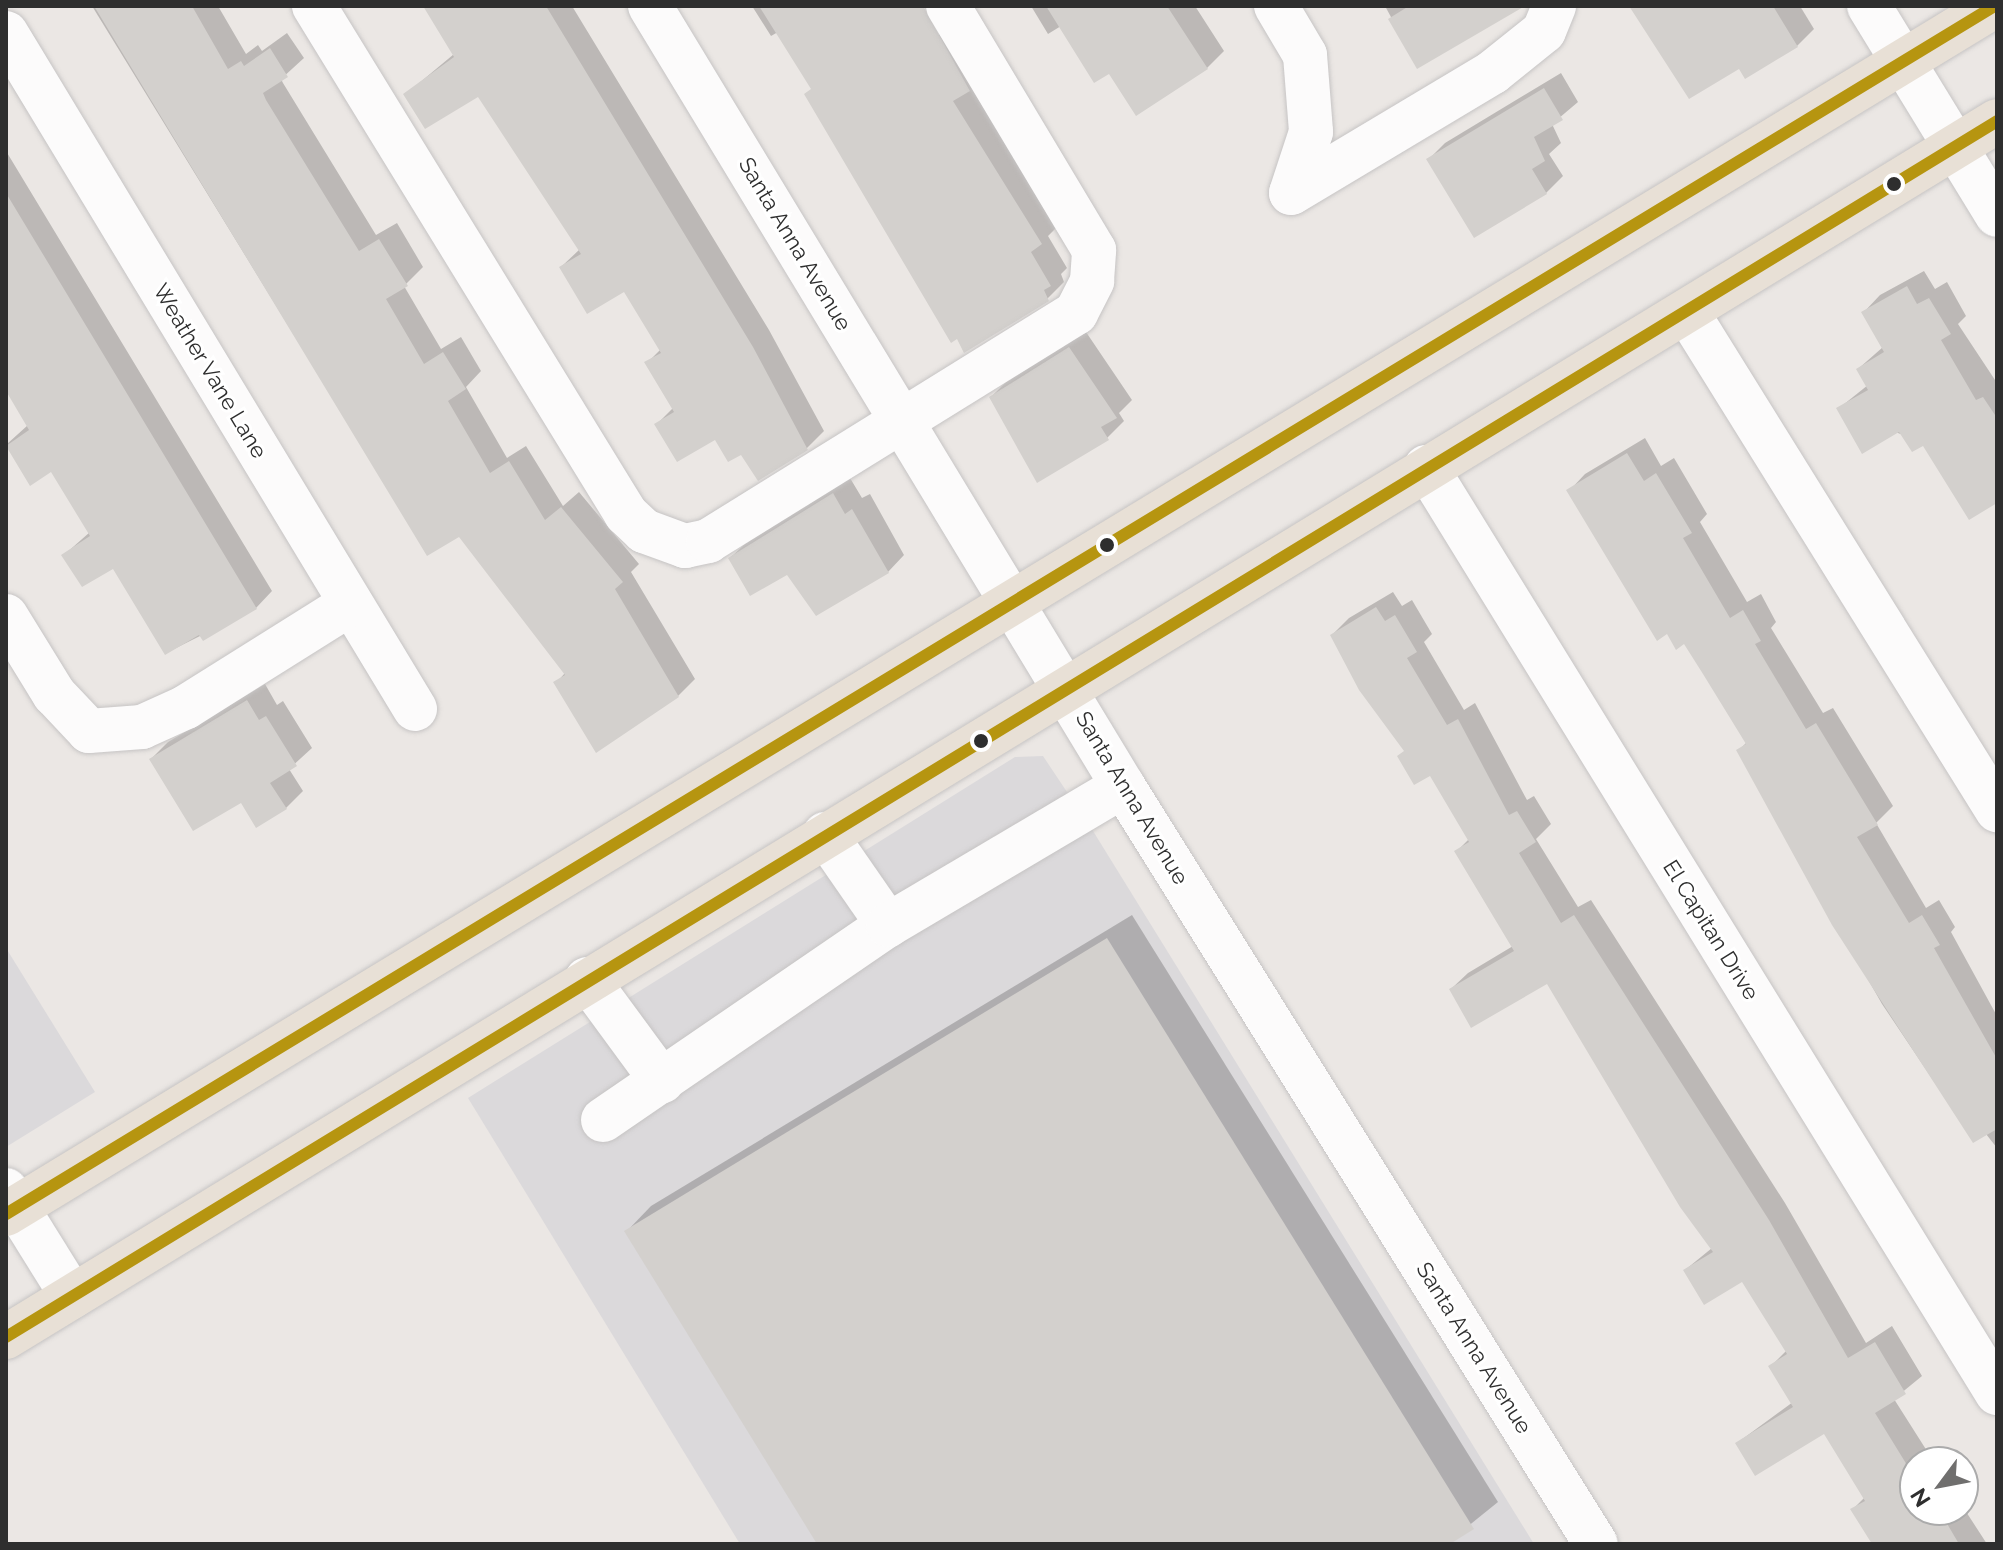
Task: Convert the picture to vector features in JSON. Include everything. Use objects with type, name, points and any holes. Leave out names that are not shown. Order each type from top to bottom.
[{"type":"main road","points":[[10,1203],[1994,6]]},
{"type":"main road","points":[[6,1337],[1064,687],[1687,312],[1997,121]]},
{"type":"street","points":[[314,6],[626,514],[644,531],[685,546],[708,541],[1076,313],[1092,281],[1094,250],[948,6]]},
{"type":"street","name":"Santa Anna Avenue","points":[[650,6],[1123,786],[1596,1544]]},
{"type":"street","points":[[1276,6],[1305,55],[1311,132],[1291,193],[1493,72],[1544,31],[1554,6]]},
{"type":"street","points":[[1869,6],[1997,215]]},
{"type":"street","name":"Weather Vane Lane","points":[[6,33],[415,709]]},
{"type":"street","points":[[1687,312],[1997,810]]},
{"type":"street","name":"El Capitan Drive","points":[[1426,467],[1997,1393]]},
{"type":"street","points":[[6,616],[54,694],[89,731],[142,727],[186,707],[350,604]]},
{"type":"street","points":[[603,1120],[888,925],[1123,786]]},
{"type":"street","points":[[825,834],[888,925]]},
{"type":"street","points":[[587,979],[662,1081]]},
{"type":"street","points":[[10,1203],[72,1296]]},
{"type":"shaded area","points":[[1043,756],[1093,831],[1534,1544],[740,1544],[468,1098],[1015,757]]},
{"type":"shaded area","points":[[6,948],[95,1092],[6,1147]]},
{"type":"building","points":[[94,6],[192,6],[228,69],[241,61],[244,66],[270,48],[288,77],[263,93],[266,100],[359,251],[379,239],[408,286],[386,299],[424,364],[443,352],[466,389],[448,401],[490,473],[509,461],[545,520],[561,507],[623,582],[615,589],[679,697],[596,753],[553,682],[565,675],[459,537],[427,556]]},
{"type":"building","points":[[423,6],[546,6],[753,347],[808,450],[758,481],[741,455],[728,462],[715,440],[677,462],[654,424],[674,412],[644,362],[661,353],[624,292],[587,314],[559,267],[581,254],[478,97],[425,129],[403,94],[454,57]]},
{"type":"building","points":[[759,6],[923,6],[970,91],[953,101],[1042,244],[1031,252],[1051,286],[1044,290],[1049,301],[964,353],[957,339],[951,343],[804,94],[811,89]]},
{"type":"building","points":[[1046,6],[1167,6],[1208,69],[1136,116],[1109,74],[1094,83]]},
{"type":"building","points":[[1409,6],[1525,6],[1417,69],[1388,19]]},
{"type":"building","points":[[1629,6],[1773,6],[1798,47],[1745,79],[1739,69],[1689,99]]},
{"type":"building","points":[[1544,88],[1563,120],[1534,137],[1545,161],[1532,169],[1547,194],[1474,238],[1426,159]]},
{"type":"building","points":[[6,193],[257,609],[203,641],[199,635],[165,655],[113,569],[82,587],[61,555],[90,536],[51,472],[30,486],[6,446],[29,430],[6,391]]},
{"type":"building","points":[[1907,286],[1917,304],[1929,298],[1951,334],[1941,340],[1976,400],[1983,397],[1997,418],[1997,503],[1969,520],[1923,446],[1912,452],[1899,432],[1862,454],[1836,408],[1868,390],[1856,369],[1884,352],[1861,312]]},
{"type":"building","points":[[1069,347],[1117,418],[1101,427],[1109,440],[1037,483],[989,397]]},
{"type":"building","points":[[1627,453],[1644,481],[1656,473],[1692,533],[1683,538],[1730,618],[1743,610],[1761,641],[1755,644],[1806,729],[1816,723],[1878,825],[1857,837],[1909,923],[1922,915],[1940,945],[1934,948],[1997,1059],[1997,1129],[1973,1143],[1832,925],[1736,750],[1746,744],[1703,674],[1684,644],[1676,650],[1667,634],[1657,641],[1566,490]]},
{"type":"building","points":[[833,493],[845,514],[852,509],[889,573],[816,616],[787,575],[750,596],[728,558]]},
{"type":"building","points":[[1376,607],[1385,621],[1395,615],[1417,652],[1407,658],[1447,725],[1458,719],[1509,815],[1517,811],[1536,842],[1519,853],[1561,923],[1574,915],[1769,1220],[1848,1358],[1875,1342],[1906,1394],[1875,1413],[1899,1452],[1899,1526],[1948,1526],[1959,1544],[1872,1544],[1850,1509],[1865,1501],[1824,1434],[1755,1476],[1735,1443],[1793,1407],[1768,1366],[1787,1354],[1742,1282],[1704,1305],[1683,1270],[1713,1252],[1680,1207],[1547,984],[1471,1028],[1449,989],[1514,951],[1454,851],[1469,842],[1430,776],[1414,785],[1397,756],[1404,751],[1359,690],[1330,635]]},
{"type":"building","points":[[247,700],[259,720],[266,716],[297,766],[270,783],[287,809],[256,828],[241,803],[193,831],[149,759]]},
{"type":"building","points":[[1107,938],[1474,1529],[1450,1544],[817,1544],[624,1231]]},
{"type":"transit line","points":[[6,1214],[1994,6]]},
{"type":"transit line","points":[[6,1337],[1997,121]]}]
